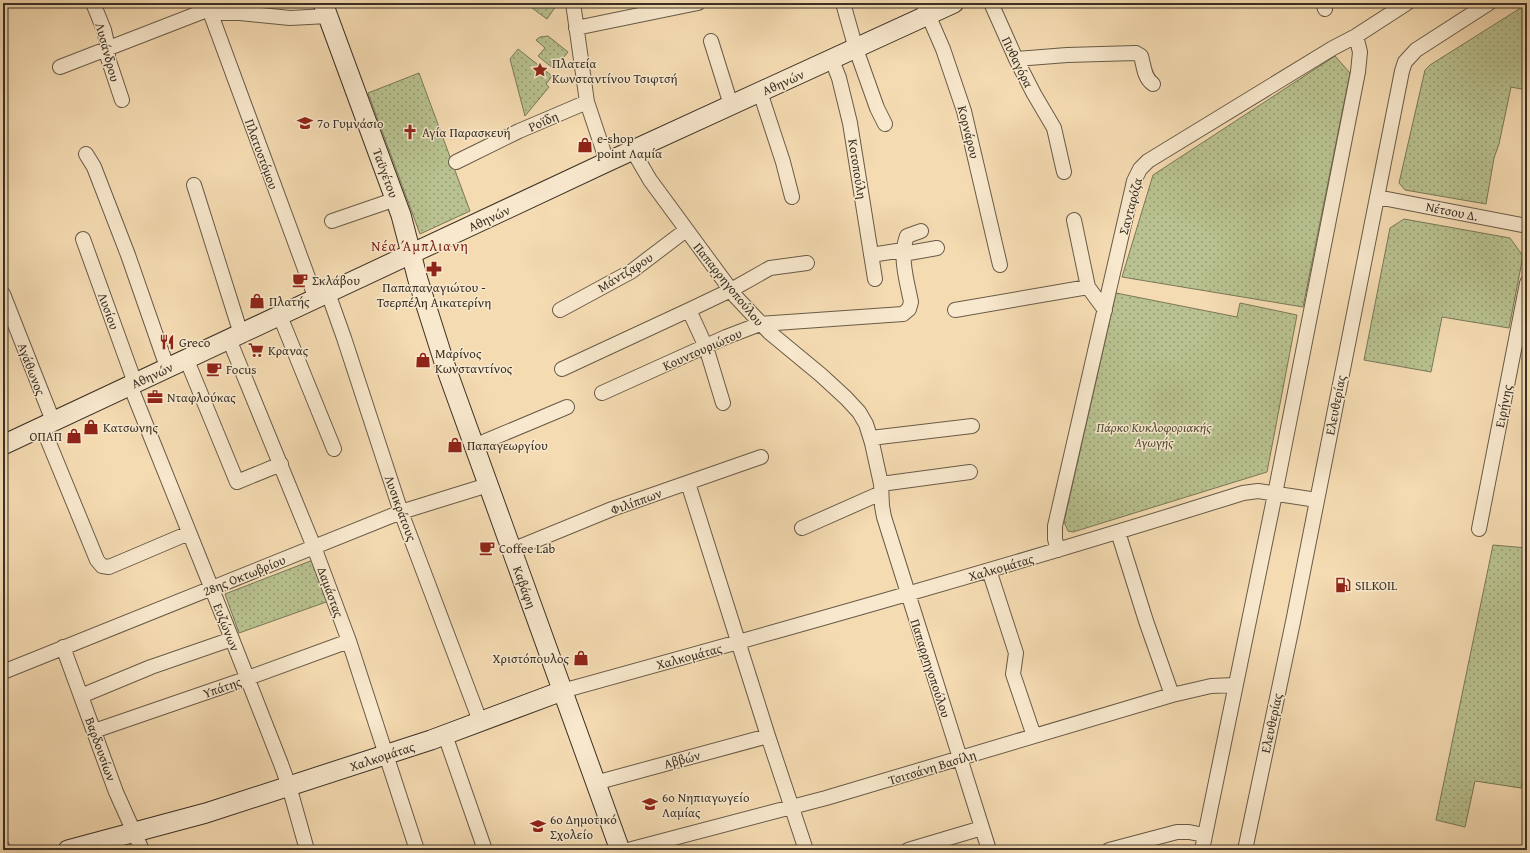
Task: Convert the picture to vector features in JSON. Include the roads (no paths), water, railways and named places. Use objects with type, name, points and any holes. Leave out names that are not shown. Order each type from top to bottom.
[{"type":"street","name":"Λυσάνδρου","points":[[93,3],[104,30],[108,48],[108,58],[122,100]]},
{"type":"street","points":[[60,66],[210,11],[225,3]]},
{"type":"street","points":[[573,3],[587,102],[607,162]]},
{"type":"street","points":[[576,28],[698,3]]},
{"type":"street","points":[[843,3],[856,49],[877,108],[885,124]]},
{"type":"street","name":"Αθηνών","points":[[3,445],[607,162],[856,49],[926,9],[954,3]]},
{"type":"street","name":"Πυθαγόρα","points":[[991,3],[1016,59],[1054,128],[1064,172]]},
{"type":"street","name":"Σανταρόζα","points":[[1058,550],[1055,526],[1134,181],[1140,169],[1148,161],[1333,48],[1356,36],[1407,3]]},
{"type":"street","name":"Ελευθερίας","points":[[1244,850],[1293,622],[1405,62],[1416,50],[1489,3]]},
{"type":"street","name":"Κορνάρου","points":[[926,9],[943,49],[964,111],[1000,265]]},
{"type":"street","points":[[210,11],[290,18],[326,10]]},
{"type":"street","name":"Ταϋγέτου","points":[[326,10],[396,199],[403,220],[411,254]]},
{"type":"street","name":"Πλατυστόμου","points":[[210,11],[322,296]]},
{"type":"street","points":[[1202,850],[1275,494],[1358,72],[1360,52],[1356,36]]},
{"type":"street","points":[[711,41],[732,105]]},
{"type":"street","points":[[1016,59],[1067,55],[1136,53],[1141,56],[1146,77],[1153,84]]},
{"type":"street","name":"Κοτοπούλη","points":[[832,60],[839,78],[850,123],[875,279]]},
{"type":"street","points":[[760,92],[783,162],[792,197]]},
{"type":"street","name":"Ροϊδη","points":[[456,162],[519,131],[587,102]]},
{"type":"street","name":"Παπαρρηγοπούλου","points":[[632,151],[650,180],[730,290],[760,324],[846,398],[859,412],[866,424],[871,438],[881,488],[884,518],[989,850]]},
{"type":"street","points":[[86,154],[94,167],[128,255],[168,367]]},
{"type":"street","name":"Δαμάστας","points":[[194,185],[235,336],[281,464],[349,640],[417,850]]},
{"type":"street","name":"Νέτσου Δ.","points":[[1377,197],[1527,226]]},
{"type":"street","points":[[332,221],[396,199]]},
{"type":"street","points":[[1074,220],[1088,287],[1105,310]]},
{"type":"street","name":"Μάντζαρου","points":[[560,310],[632,271],[686,230]]},
{"type":"street","points":[[903,252],[907,236],[921,231]]},
{"type":"street","name":"Λυσίου","points":[[83,239],[133,384]]},
{"type":"street","points":[[871,255],[937,248]]},
{"type":"street","name":"Κουντουριώτου","points":[[602,393],[726,337],[760,324],[903,314],[909,309],[911,302],[903,252]]},
{"type":"street","name":"Καβάφη","points":[[411,254],[445,365],[620,850]]},
{"type":"street","points":[[562,369],[689,310],[770,268],[807,263]]},
{"type":"street","name":"Ειρήνης","points":[[1479,529],[1527,283]]},
{"type":"street","points":[[956,310],[1088,287]]},
{"type":"street","name":"Αγάθωνος","points":[[3,295],[47,424],[97,560],[102,566],[109,567],[189,533]]},
{"type":"street","name":"Λυσικράτους","points":[[322,296],[344,338],[402,512],[480,722]]},
{"type":"street","points":[[689,310],[706,347],[723,403]]},
{"type":"street","points":[[280,316],[334,449]]},
{"type":"street","points":[[186,358],[237,482],[281,464]]},
{"type":"street","name":"Ευζώνων","points":[[133,384],[189,533],[248,678],[289,786],[307,850]]},
{"type":"street","points":[[474,446],[567,407]]},
{"type":"street","points":[[871,438],[972,426]]},
{"type":"street","name":"Φιλίππων","points":[[512,550],[612,509],[761,457]]},
{"type":"street","points":[[802,528],[881,488],[970,472]]},
{"type":"street","points":[[688,483],[768,736],[806,850]]},
{"type":"street","name":"28ης Οκτωβρίου","points":[[3,672],[402,512],[488,485]]},
{"type":"street","name":"Χαλκομάτας","points":[[68,850],[206,813],[445,735],[562,691],[908,594],[1118,532],[1243,493],[1258,491],[1317,500]]},
{"type":"street","points":[[1118,532],[1146,621],[1172,695]]},
{"type":"street","points":[[989,570],[1016,653],[1013,674],[1034,736]]},
{"type":"street","points":[[81,696],[151,667],[232,638]]},
{"type":"street","name":"Υπάτης","points":[[94,731],[248,678],[349,640]]},
{"type":"street","name":"Βαρδουσίων","points":[[63,647],[116,792],[142,850]]},
{"type":"street","name":"Τσιτσάνη Βασίλη","points":[[628,850],[792,808],[1172,695],[1211,686],[1235,685]]},
{"type":"street","points":[[445,735],[485,850]]},
{"type":"street","name":"Αββών","points":[[595,783],[768,736]]},
{"type":"street","points":[[908,850],[982,828]]},
{"type":"street","points":[[1109,850],[1177,832],[1189,832],[1204,836]]},
{"type":"place","name":"Πλατεία Κωνσταντίνου Τσιφτσή","points":[[540,70]]},
{"type":"place","name":"7ο Γυμνάσιο","points":[[305,123]]},
{"type":"place","name":"Αγία Παρασκευή","points":[[410,132]]},
{"type":"place","name":"e-shop point Λαμία","points":[[585,145]]},
{"type":"place","name":"Παπαπαναγιώτου - Τσερπέλη Αικατερίνη","points":[[434,269]]},
{"type":"place","name":"Σκλάβου","points":[[300,280]]},
{"type":"place","name":"Πλατής","points":[[257,301]]},
{"type":"place","name":"Greco","points":[[167,342]]},
{"type":"place","name":"Κρανας","points":[[256,350]]},
{"type":"place","name":"Μαρίνος Κωνσταντίνος","points":[[423,360]]},
{"type":"place","name":"Focus","points":[[214,369]]},
{"type":"place","name":"Νταφλούκας","points":[[155,397]]},
{"type":"place","name":"Κατσωνης","points":[[91,427]]},
{"type":"place","name":"ΟΠΑΠ","points":[[74,436]]},
{"type":"place","name":"Παπαγεωργίου","points":[[455,445]]},
{"type":"place","name":"Coffee Lab","points":[[487,548]]},
{"type":"place","name":"SILKOIL","points":[[1343,585]]},
{"type":"place","name":"Χριστόπουλος","points":[[581,658]]},
{"type":"place","name":"6ο Νηπιαγωγείο Λαμίας","points":[[650,804]]},
{"type":"place","name":"6ο Δημοτικό Σχολείο","points":[[538,826]]},
{"type":"district","name":"Νέα Άμπλιανη","points":[[420,246]]},
{"type":"park label","name":"Πάρκο Κυκλοφοριακής Αγωγής","points":[[1154,434]]}]
